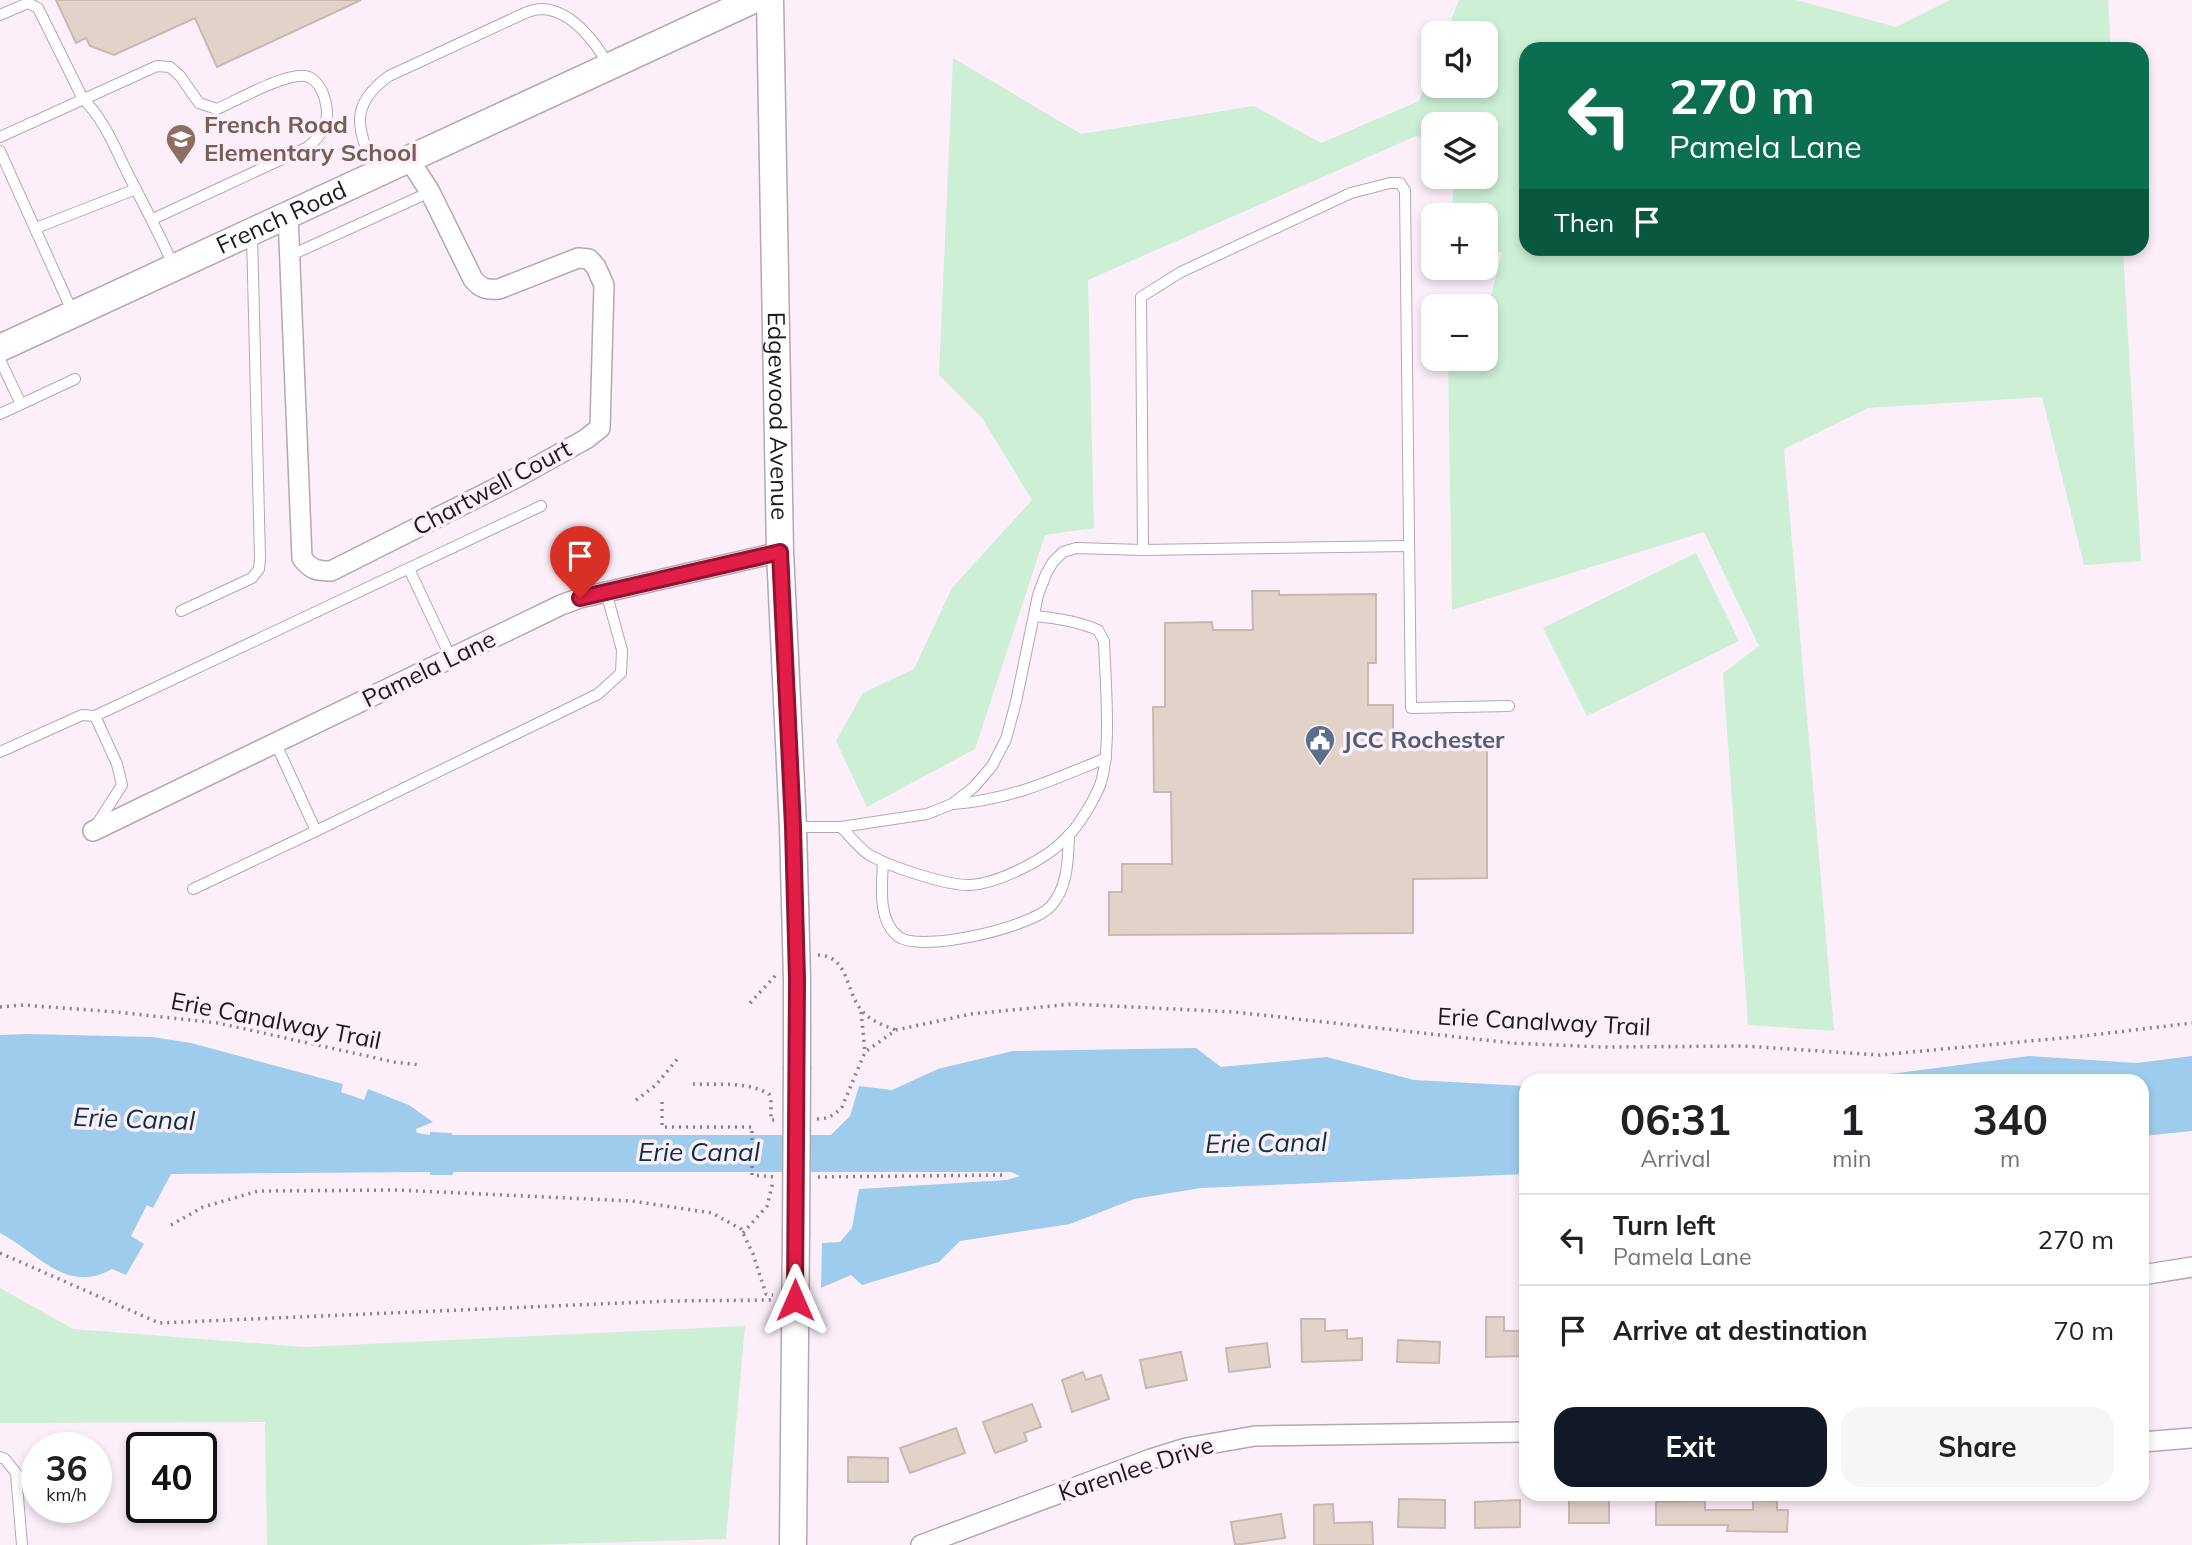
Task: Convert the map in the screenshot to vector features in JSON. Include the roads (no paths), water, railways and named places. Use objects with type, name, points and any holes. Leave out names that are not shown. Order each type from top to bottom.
[{"type":"street","name":"French Road","points":[[0,348],[752,0]]},
{"type":"street","name":"Edgewood Avenue","points":[[770,0],[780,552],[797,979],[793,1545]]},
{"type":"street","name":"Chartwell Court","points":[[288,215],[302,558],[316,571],[331,571],[516,478],[586,439],[600,428],[604,285],[596,267],[589,259],[578,258],[499,289],[480,287],[473,279],[430,192],[409,159]]},
{"type":"street","name":"Pamela Lane","points":[[93,831],[580,598],[780,552]]},
{"type":"street","points":[[2149,1274],[2192,1267]]},
{"type":"street","name":"Karenlee Drive","points":[[921,1545],[1151,1459],[1220,1441],[1298,1434],[1519,1432]]},
{"type":"street","points":[[2149,1441],[2192,1437]]},
{"type":"lane","points":[[0,15],[28,3],[38,8],[83,99],[95,110],[153,219],[174,268]]},
{"type":"lane","points":[[376,174],[360,127],[362,104],[375,86],[389,76],[525,13],[542,9],[562,15],[582,29],[597,44],[609,66]]},
{"type":"lane","points":[[0,137],[157,66],[170,66],[199,103],[217,109],[291,76],[307,76],[318,83],[326,102],[327,118],[320,137],[308,147],[153,219]]},
{"type":"lane","points":[[0,151],[74,314]]},
{"type":"lane","points":[[1143,550],[1141,297],[1181,272],[1351,193],[1400,183],[1405,191],[1411,708],[1509,706]]},
{"type":"lane","points":[[36,228],[136,189]]},
{"type":"lane","points":[[289,256],[430,192]]},
{"type":"lane","points":[[181,611],[252,578],[259,569],[252,231]]},
{"type":"lane","points":[[0,360],[22,404]]},
{"type":"lane","points":[[0,414],[75,379]]},
{"type":"lane","points":[[0,752],[82,715],[95,716],[541,506]]},
{"type":"lane","points":[[952,804],[974,787],[992,766],[1006,739],[1038,595],[1046,574],[1063,552],[1076,548],[1143,550],[1409,546]]},
{"type":"lane","points":[[409,569],[451,658]]},
{"type":"lane","points":[[193,889],[598,695],[621,673],[622,650],[606,592]]},
{"type":"lane","points":[[841,827],[866,852],[883,862],[956,885],[990,881],[1014,872],[1044,856],[1069,835],[1099,789],[1106,758],[1104,641],[1098,630],[1066,619],[1034,616]]},
{"type":"lane","points":[[93,831],[122,785],[117,764],[95,716]]},
{"type":"lane","points":[[276,744],[316,831]]},
{"type":"lane","points":[[793,827],[841,827],[927,814],[952,804],[1001,798],[1034,788],[1106,758]]},
{"type":"lane","points":[[883,862],[881,893],[885,918],[898,937],[912,943],[972,937],[1014,926],[1045,912],[1063,888],[1069,835]]},
{"type":"lane","points":[[0,1457],[5,1459],[16,1473],[22,1545]]},
{"type":"water","name":"Erie Canal","points":[[0,1035],[152,1037],[191,1043],[343,1084],[341,1092],[364,1100],[368,1089],[409,1105],[433,1122],[416,1129],[417,1133],[430,1135],[430,1132],[453,1135],[831,1135],[850,1116],[859,1086],[892,1090],[938,1069],[1013,1051],[1196,1048],[1221,1067],[1327,1057],[1414,1080],[1519,1086],[1519,1174],[1201,1188],[1134,1199],[1070,1224],[960,1241],[939,1262],[862,1285],[851,1275],[821,1288],[822,1243],[840,1242],[852,1228],[859,1189],[1007,1180],[1020,1176],[1011,1172],[171,1174],[153,1208],[147,1205],[131,1236],[144,1244],[126,1275],[112,1269],[95,1276],[80,1277],[53,1268],[0,1233]]},
{"type":"water","points":[[2029,1056],[2137,1063],[2192,1056],[2192,1131],[2149,1135],[2149,1074],[1890,1074]]},
{"type":"place","name":"French Road Elementary School","points":[[181,166]]},
{"type":"place","name":"JCC Rochester","points":[[1320,767]]}]
